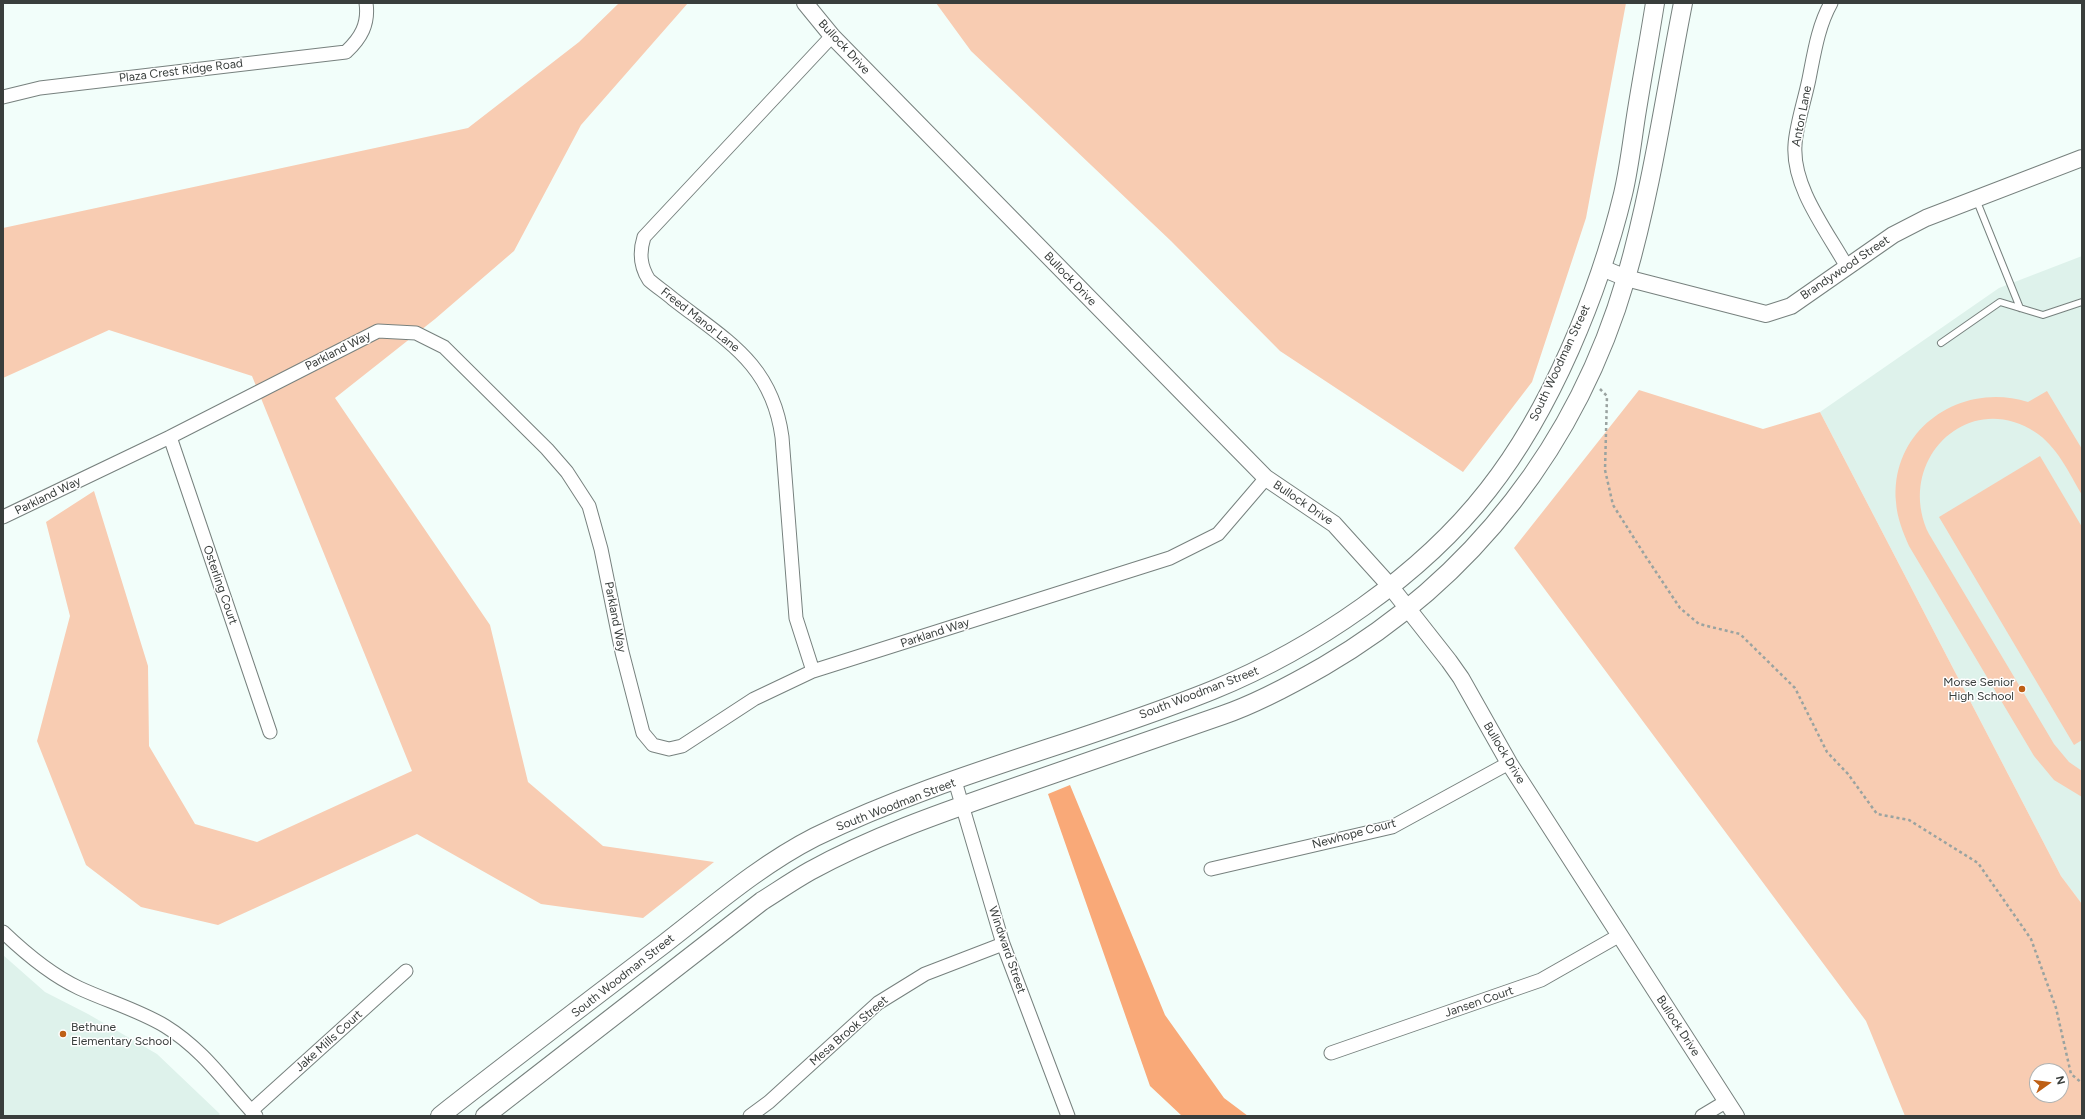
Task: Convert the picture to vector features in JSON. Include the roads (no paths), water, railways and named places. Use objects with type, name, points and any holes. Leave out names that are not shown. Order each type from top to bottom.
[{"type":"main road","name":"South Woodman Street","points":[[440,1116],[754,875],[817,836],[870,812],[1210,691],[1274,663],[1341,623],[1390,586],[1446,537],[1488,491],[1523,440],[1548,394],[1602,268],[1623,193],[1655,3]]},
{"type":"main road","name":"South Woodman Street","points":[[484,1116],[762,901],[809,872],[862,845],[918,821],[1228,714],[1283,690],[1347,653],[1409,609],[1465,557],[1513,503],[1554,443],[1588,378],[1616,309],[1642,219],[1683,3]]},
{"type":"street","name":"Plaza Crest Ridge Road","points":[[3,97],[40,88],[346,52],[356,42],[365,27],[366,3]]},
{"type":"street","name":"Bullock Drive","points":[[805,3],[832,36],[1266,478],[1334,524],[1390,586],[1461,678],[1509,763],[1736,1116]]},
{"type":"street","name":"Anton Lane","points":[[1831,3],[1820,30],[1797,132],[1794,156],[1796,168],[1805,193],[1847,266]]},
{"type":"street","name":"Freed Manor Lane","points":[[813,671],[796,618],[782,437],[780,422],[771,394],[757,370],[738,348],[649,280],[644,272],[640,255],[644,237],[832,36]]},
{"type":"street","name":"Brandywood Street","points":[[1602,268],[1626,278],[1766,314],[1791,306],[1893,235],[1926,218],[2082,158]]},
{"type":"street","name":"Parkland Way","points":[[3,517],[170,437],[378,331],[416,333],[444,347],[546,449],[567,472],[590,506],[601,549],[622,652],[643,733],[653,745],[669,749],[682,746],[754,699],[813,671],[1170,558],[1218,534],[1266,478]]},
{"type":"street","name":"Osterling Court","points":[[170,437],[270,732]]},
{"type":"street","name":"Newhope Court","points":[[1211,869],[1392,827],[1509,763]]},
{"type":"street","name":"Windward Street","points":[[954,781],[1003,944],[1068,1116]]},
{"type":"street","points":[[3,932],[23,951],[50,971],[78,987],[131,1009],[165,1027],[196,1050],[214,1067],[254,1114]]},
{"type":"street","name":"Jansen Court","points":[[1332,1053],[1541,980],[1620,935]]},
{"type":"street","name":"Mesa Brook Street","points":[[750,1116],[769,1102],[878,1003],[926,974],[1003,944]]},
{"type":"street","name":"Jake Mills Court","points":[[254,1114],[406,971]]},
{"type":"street","points":[[1702,1116],[1727,1101]]},
{"type":"lane","points":[[1976,199],[2020,308]]},
{"type":"lane","points":[[1941,343],[2000,302],[2044,315],[2082,302]]},
{"type":"place","name":"Morse Senior High School","points":[[2022,689]]},
{"type":"place","name":"Bethune Elementary School","points":[[63,1034]]}]
